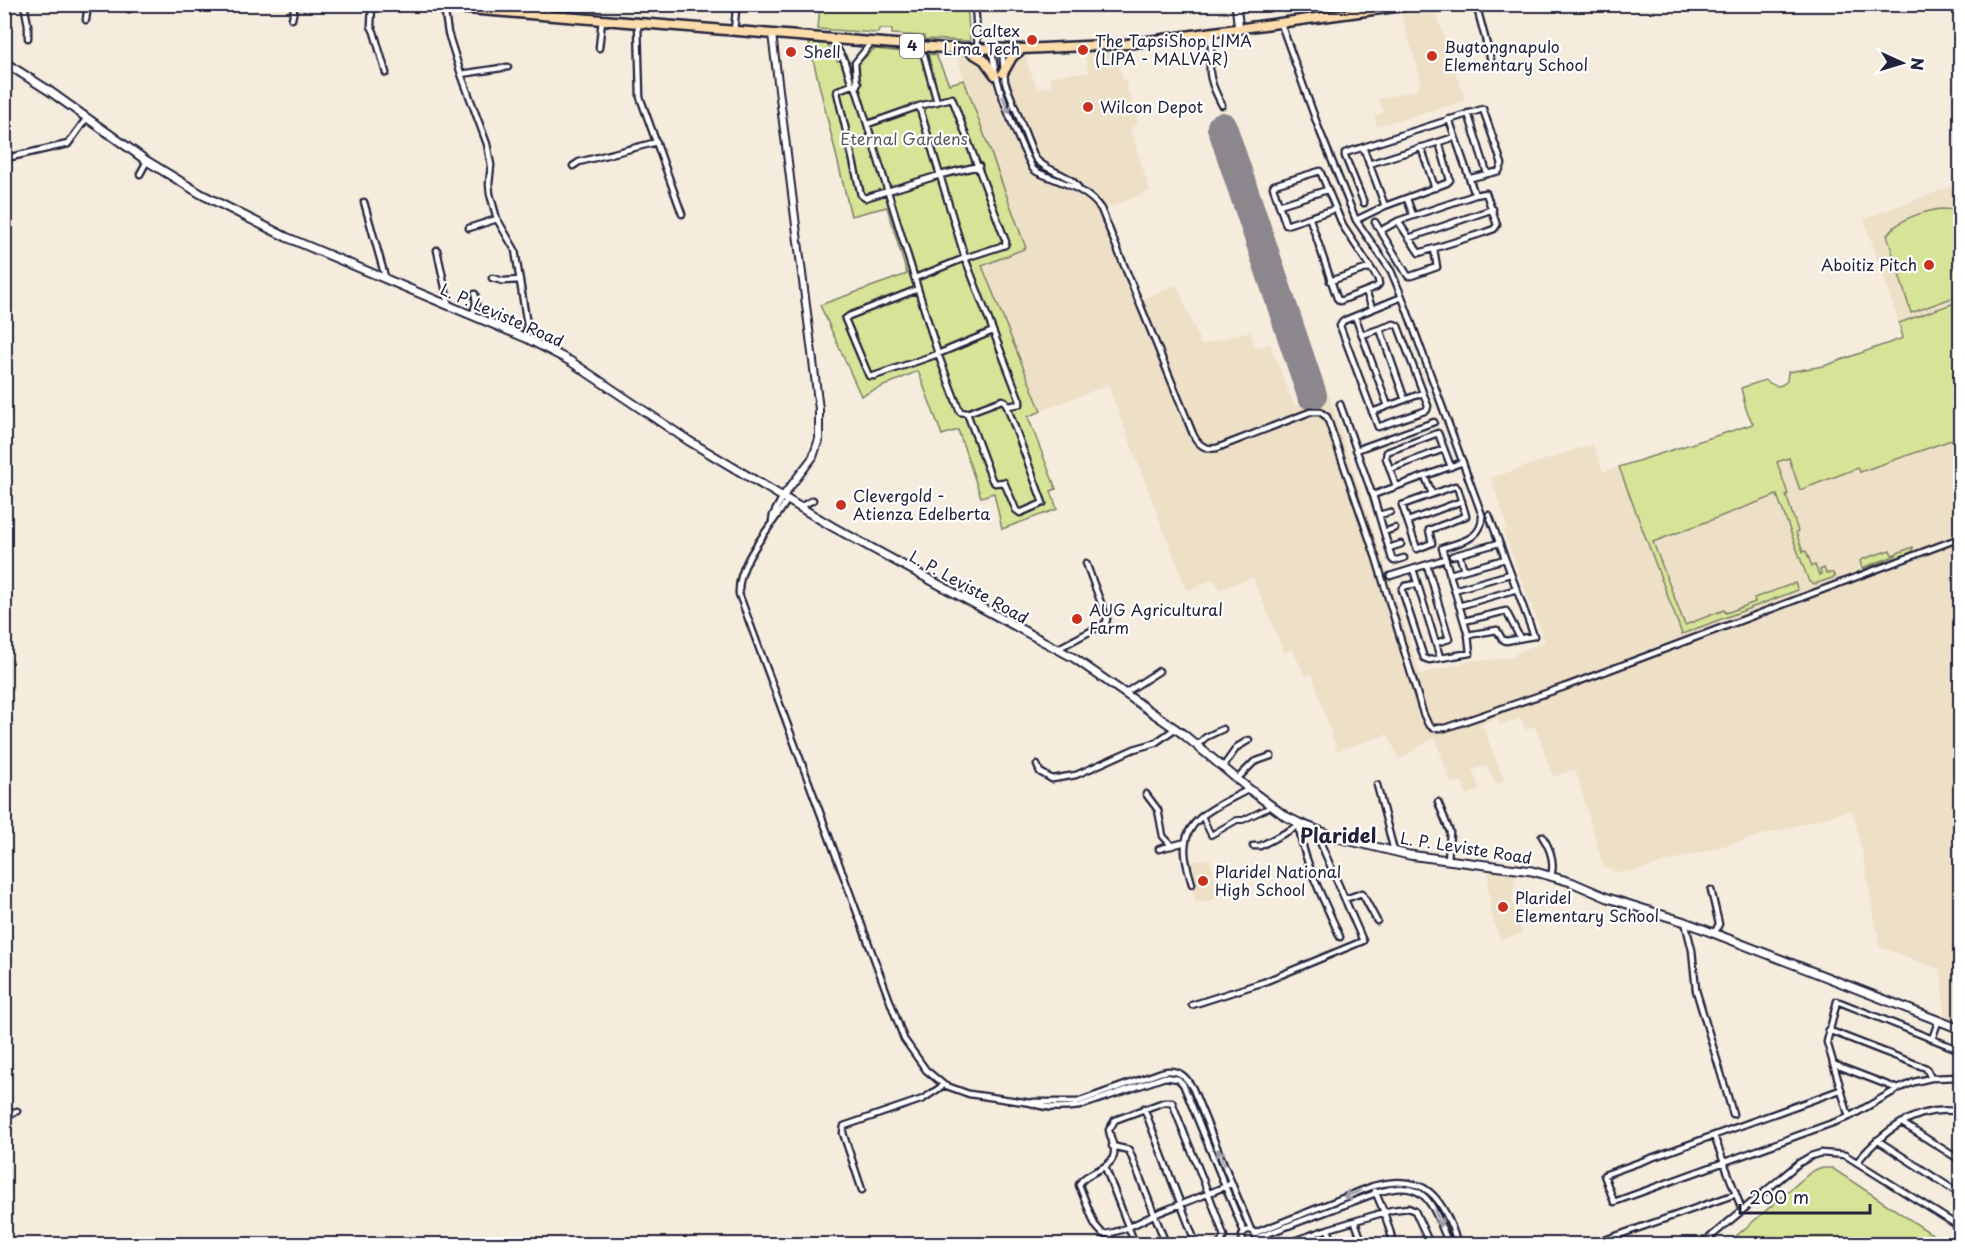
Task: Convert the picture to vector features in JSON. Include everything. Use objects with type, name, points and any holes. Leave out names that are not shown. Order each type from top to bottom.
[{"type":"highway","name":"4","points":[[405,4],[966,49],[1127,44],[1417,4]]},
{"type":"highway","points":[[966,49],[984,60],[999,74],[1012,57],[1022,49]]},
{"type":"main road","points":[[1236,4],[1239,30]]},
{"type":"main road","name":"L. P. Leviste Road","points":[[4,62],[40,84],[147,161],[201,194],[286,237],[526,338],[570,361],[689,441],[786,495],[800,507],[833,527],[1074,658],[1176,728],[1249,789],[1299,824],[1338,838],[1394,851],[1532,871],[1571,882],[1608,898],[1685,922],[1960,1029]]},
{"type":"street","points":[[24,4],[28,38]]},
{"type":"street","points":[[86,20],[88,4]]},
{"type":"street","points":[[129,9],[135,4]]},
{"type":"street","points":[[292,19],[296,4]]},
{"type":"street","points":[[372,4],[371,27],[386,73]]},
{"type":"street","points":[[546,16],[547,4]]},
{"type":"street","points":[[734,4],[736,10],[734,31]]},
{"type":"street","points":[[975,4],[978,49]]},
{"type":"street","points":[[1476,4],[1492,64]]},
{"type":"street","points":[[444,8],[448,33],[487,144],[492,165],[490,194],[497,219],[515,250],[527,325],[526,338]]},
{"type":"street","points":[[599,48],[602,20]]},
{"type":"street","points":[[638,24],[640,97],[682,214]]},
{"type":"street","points":[[1281,24],[1319,129],[1356,220],[1391,271],[1402,297],[1482,515],[1479,531],[1472,537],[1442,548],[1468,635],[1470,653],[1428,660],[1424,658],[1402,590],[1405,586],[1418,584]]},
{"type":"street","points":[[772,34],[819,409],[819,439],[813,457],[773,515],[772,521],[739,578],[739,594],[904,1039],[926,1070],[944,1085],[969,1094],[1031,1103],[1077,1102],[1162,1072],[1180,1073],[1193,1089],[1254,1237]]},
{"type":"street","points":[[1210,34],[1212,40],[1210,74],[1214,91],[1222,105]]},
{"type":"street","points":[[831,38],[856,85],[938,354],[960,412],[967,413],[1002,400],[1005,401],[1043,503],[1020,513],[1016,510],[1004,482],[995,483],[992,480],[967,413]]},
{"type":"street","points":[[856,85],[855,66],[871,42]]},
{"type":"street","points":[[992,49],[1033,169],[1091,197],[1101,209],[1188,424],[1199,444],[1208,448],[1217,448],[1310,412],[1320,412],[1327,417],[1376,558],[1423,713],[1428,724],[1433,728],[1444,728],[1564,687],[1960,538]]},
{"type":"street","points":[[1002,49],[999,74],[1005,82],[1035,158],[1068,177],[1079,190]]},
{"type":"street","points":[[924,55],[938,102]]},
{"type":"street","points":[[844,60],[858,59]]},
{"type":"street","points":[[461,74],[508,67]]},
{"type":"street","points":[[856,85],[838,90],[837,93],[861,195],[865,198],[940,175],[979,166]]},
{"type":"street","points":[[868,124],[951,98],[979,166],[1006,244],[915,278]]},
{"type":"street","points":[[920,106],[965,258],[1020,401],[1020,404],[1008,406]]},
{"type":"street","points":[[1364,203],[1345,153],[1483,109],[1502,164],[1499,171],[1471,178]]},
{"type":"street","points":[[1468,113],[1488,173]]},
{"type":"street","points":[[1449,118],[1475,195]]},
{"type":"street","points":[[11,157],[68,144],[87,119]]},
{"type":"street","points":[[1369,164],[1455,136]]},
{"type":"street","points":[[573,166],[579,162],[657,142]]},
{"type":"street","points":[[1356,220],[1447,183],[1450,180],[1439,142]]},
{"type":"street","points":[[1363,147],[1385,207]]},
{"type":"street","points":[[1421,147],[1435,188]]},
{"type":"street","points":[[140,174],[147,161]]},
{"type":"street","points":[[1052,178],[1055,170]]},
{"type":"street","points":[[1310,219],[1337,298],[1340,301],[1376,287],[1379,284],[1342,226],[1322,173],[1316,170],[1274,185],[1273,190],[1286,225],[1335,209]]},
{"type":"street","points":[[1278,205],[1327,190]]},
{"type":"street","points":[[1380,231],[1398,222],[1413,215],[1486,193],[1497,225],[1494,229],[1419,253],[1398,222]]},
{"type":"street","points":[[1407,199],[1413,215]]},
{"type":"street","points":[[364,202],[386,280]]},
{"type":"street","points":[[1409,238],[1493,209]]},
{"type":"street","points":[[469,228],[497,219]]},
{"type":"street","points":[[1375,222],[1408,276],[1437,267],[1434,249]]},
{"type":"street","points":[[437,250],[449,306]]},
{"type":"street","points":[[1330,281],[1369,268]]},
{"type":"street","points":[[492,278],[503,281],[520,280]]},
{"type":"street","points":[[918,289],[845,319],[869,376],[938,354],[993,331]]},
{"type":"street","points":[[1366,291],[1372,308]]},
{"type":"street","points":[[472,315],[476,305],[475,294]]},
{"type":"street","points":[[1362,335],[1396,324],[1428,406],[1427,410],[1380,427],[1372,412],[1341,323],[1402,297]]},
{"type":"street","points":[[1355,316],[1388,406]]},
{"type":"street","points":[[1380,329],[1405,400]]},
{"type":"street","points":[[1372,412],[1423,393]]},
{"type":"street","points":[[1340,404],[1374,494],[1392,559],[1404,558]]},
{"type":"street","points":[[1356,450],[1434,422]]},
{"type":"street","points":[[1396,486],[1385,454],[1438,433],[1451,467]]},
{"type":"street","points":[[1390,469],[1444,448]]},
{"type":"street","points":[[1374,494],[1463,462]]},
{"type":"street","points":[[1425,476],[1432,494]]},
{"type":"street","points":[[1455,486],[1466,516],[1429,530],[1432,543],[1418,549],[1402,505],[1432,494],[1455,486]]},
{"type":"street","points":[[800,507],[813,500]]},
{"type":"street","points":[[1408,521],[1462,501]]},
{"type":"street","points":[[1379,515],[1390,512]]},
{"type":"street","points":[[1468,635],[1497,630],[1502,639],[1506,641],[1534,636],[1489,514]]},
{"type":"street","points":[[1384,532],[1395,528]]},
{"type":"street","points":[[1452,556],[1499,543]]},
{"type":"street","points":[[1389,548],[1401,544]]},
{"type":"street","points":[[1459,554],[1464,570]]},
{"type":"street","points":[[1390,576],[1445,559]]},
{"type":"street","points":[[1450,574],[1505,559]]},
{"type":"street","points":[[1057,649],[1106,623],[1107,619],[1086,563]]},
{"type":"street","points":[[1427,566],[1449,639],[1436,643]]},
{"type":"street","points":[[1413,569],[1440,657]]},
{"type":"street","points":[[1455,590],[1510,574]]},
{"type":"street","points":[[1459,606],[1517,589]]},
{"type":"street","points":[[1464,621],[1506,611],[1520,638]]},
{"type":"street","points":[[1125,693],[1159,671]]},
{"type":"street","points":[[1037,765],[1040,772],[1052,779],[1077,775],[1134,749],[1155,743],[1176,728]]},
{"type":"street","points":[[1197,745],[1206,737],[1223,729]]},
{"type":"street","points":[[1223,767],[1237,747],[1249,740]]},
{"type":"street","points":[[1237,779],[1254,762],[1271,756]]},
{"type":"street","points":[[1377,785],[1394,851]]},
{"type":"street","points":[[1192,884],[1185,852],[1186,842],[1194,822],[1249,789]]},
{"type":"street","points":[[1146,794],[1158,810],[1163,836],[1172,846]]},
{"type":"street","points":[[1438,802],[1450,833],[1448,860]]},
{"type":"street","points":[[1202,816],[1211,835],[1237,820],[1243,820],[1272,806]]},
{"type":"street","points":[[1253,846],[1260,846],[1299,824],[1300,836],[1314,878],[1340,937]]},
{"type":"street","points":[[1192,1005],[1264,982],[1363,941],[1314,828]]},
{"type":"street","points":[[1542,836],[1549,849],[1553,866],[1551,876]]},
{"type":"street","points":[[1159,849],[1186,842]]},
{"type":"street","points":[[1711,890],[1719,924],[1714,934]]},
{"type":"street","points":[[1345,900],[1362,892],[1377,921]]},
{"type":"street","points":[[1685,922],[1692,950],[1696,990],[1733,1114]]},
{"type":"street","points":[[1849,1117],[1827,1042],[1828,1030],[1837,1001],[1960,1050]]},
{"type":"street","points":[[1932,1039],[1938,1022]]},
{"type":"street","points":[[1828,1030],[1926,1068],[1931,1078]]},
{"type":"street","points":[[1833,1064],[1898,1089]]},
{"type":"street","points":[[1031,1103],[1069,1108],[1165,1077],[1178,1079],[1183,1084],[1244,1232],[1242,1236],[1246,1244],[1254,1237],[1373,1186],[1392,1181],[1419,1185],[1430,1191],[1440,1203],[1458,1245]]},
{"type":"street","points":[[1840,1090],[1604,1175],[1614,1203],[1849,1117],[1898,1089],[1931,1078],[1960,1077]]},
{"type":"street","points":[[862,1190],[843,1133],[844,1126],[923,1099],[944,1085]]},
{"type":"street","points":[[1220,1245],[1224,1236],[1208,1194],[1172,1102],[1144,1108],[1112,1122],[1109,1130],[1114,1153],[1105,1167],[1084,1177],[1079,1185],[1099,1231],[1109,1234],[1208,1194],[1232,1183]]},
{"type":"street","points":[[1144,1108],[1196,1245]]},
{"type":"street","points":[[4,1116],[17,1111]]},
{"type":"street","points":[[1857,1162],[1877,1140],[1914,1116],[1929,1111],[1960,1112]]},
{"type":"street","points":[[1902,1123],[1960,1160]]},
{"type":"street","points":[[1714,1136],[1742,1210]]},
{"type":"street","points":[[1877,1140],[1960,1194]]},
{"type":"street","points":[[1113,1146],[1129,1150],[1166,1245]]},
{"type":"street","points":[[1684,1245],[1693,1242],[1702,1244],[1811,1156],[1833,1153],[1845,1155],[1959,1226],[1960,1205]]},
{"type":"street","points":[[1105,1167],[1135,1245]]},
{"type":"street","points":[[1373,1186],[1394,1245]]},
{"type":"street","points":[[1244,1232],[1254,1237],[1376,1192],[1404,1186],[1416,1190],[1433,1206],[1449,1245]]},
{"type":"street","points":[[1593,1245],[1736,1194]]},
{"type":"street","points":[[1286,1245],[1301,1238],[1384,1212],[1408,1208],[1415,1211],[1430,1245]]},
{"type":"street","points":[[1355,1222],[1363,1245]]},
{"type":"street","points":[[1328,1229],[1333,1245]]},
{"type":"street","points":[[1109,1234],[1114,1245]]},
{"type":"street","points":[[1301,1238],[1303,1245]]},
{"type":"shaded area","points":[[1434,7],[1465,101],[1377,126],[1374,116],[1384,112],[1378,99],[1417,90],[1421,80],[1401,13]]},
{"type":"shaded area","points":[[1114,50],[1138,124],[1130,129],[1150,191],[1105,209],[1141,300],[1177,285],[1201,345],[1250,331],[1255,348],[1270,344],[1295,407],[1329,395],[1420,674],[1478,659],[1480,661],[1514,657],[1516,653],[1545,641],[1503,531],[1508,529],[1491,478],[1593,444],[1603,472],[1753,424],[1843,429],[1860,472],[1960,437],[1960,1025],[1945,1020],[1941,970],[1880,947],[1852,810],[1634,871],[1614,872],[1613,869],[1604,868],[1575,769],[1553,777],[1535,726],[1525,730],[1521,718],[1500,725],[1497,718],[1482,724],[1504,781],[1495,784],[1487,765],[1472,770],[1480,790],[1467,795],[1462,781],[1451,784],[1435,737],[1399,760],[1388,734],[1337,751],[1312,674],[1305,676],[1292,649],[1284,652],[1253,577],[1220,590],[1214,579],[1187,591],[1108,385],[1041,411],[982,265],[1026,248],[964,80],[957,55],[1024,54],[1037,89],[1052,86],[1049,77],[1068,73],[1089,73],[1084,53]]},
{"type":"shaded area","name":"Aboitiz Pitch","points":[[1960,183],[1960,301],[1899,323],[1864,219]]},
{"type":"shaded area","name":"Plaridel National High School","points":[[1210,858],[1219,898],[1196,903],[1188,863]]},
{"type":"shaded area","name":"Plaridel Elementary School","points":[[1489,866],[1516,870],[1512,900],[1522,933],[1500,940],[1492,915],[1488,888]]},
{"type":"green space","points":[[820,5],[967,5],[970,41],[925,39],[924,36],[892,34],[892,29],[879,29],[878,33],[818,29]]},
{"type":"green space","name":"Eternal Gardens","points":[[809,43],[827,44],[837,61],[860,62],[874,49],[936,55],[949,84],[964,80],[1026,248],[982,266],[1041,411],[1028,417],[1056,489],[1051,491],[1057,509],[1002,529],[994,493],[981,497],[958,430],[942,435],[918,371],[861,396],[820,305],[907,274],[887,207],[851,216]]},
{"type":"green space","name":"Aboitiz Pitch","points":[[1940,209],[1960,210],[1960,295],[1911,313],[1887,235],[1911,217]]},
{"type":"green space","points":[[1960,301],[1960,437],[1860,472],[1858,468],[1800,490],[1789,458],[1777,462],[1803,552],[1806,551],[1812,566],[1815,565],[1819,575],[1820,570],[1824,568],[1826,573],[1833,573],[1835,577],[1815,584],[1809,582],[1777,495],[1653,542],[1685,625],[1724,610],[1726,613],[1755,602],[1754,598],[1795,583],[1798,590],[1682,634],[1619,467],[1753,424],[1746,409],[1741,388],[1765,380],[1779,386],[1787,381],[1788,372],[1824,366],[1903,338],[1899,323]]},
{"type":"green space","points":[[1913,547],[1912,552],[1864,570],[1897,555],[1862,568],[1860,561],[1863,559],[1890,550],[1892,555]]},
{"type":"green space","points":[[1819,1168],[1832,1168],[1947,1244],[1727,1244],[1811,1172]]},
{"type":"runway","points":[[1222,127],[1312,395]]},
{"type":"place","name":"Caltex Lima Tech","points":[[1032,40]]},
{"type":"place","name":"The TapsiShop LIMA (LIPA - MALVAR)","points":[[1083,50]]},
{"type":"place","name":"Shell","points":[[791,52]]},
{"type":"place","name":"Bugtongnapulo Elementary School","points":[[1432,56]]},
{"type":"place","name":"Wilcon Depot","points":[[1088,107]]},
{"type":"place","name":"Aboitiz Pitch","points":[[1929,265]]},
{"type":"place","name":"Clevergold - Atienza Edelberta","points":[[841,505]]},
{"type":"place","name":"AUG Agricultural Farm","points":[[1077,619]]},
{"type":"place","name":"Plaridel National High School","points":[[1203,881]]},
{"type":"place","name":"Plaridel Elementary School","points":[[1503,907]]},
{"type":"district","name":"Plaridel","points":[[1338,836]]}]
